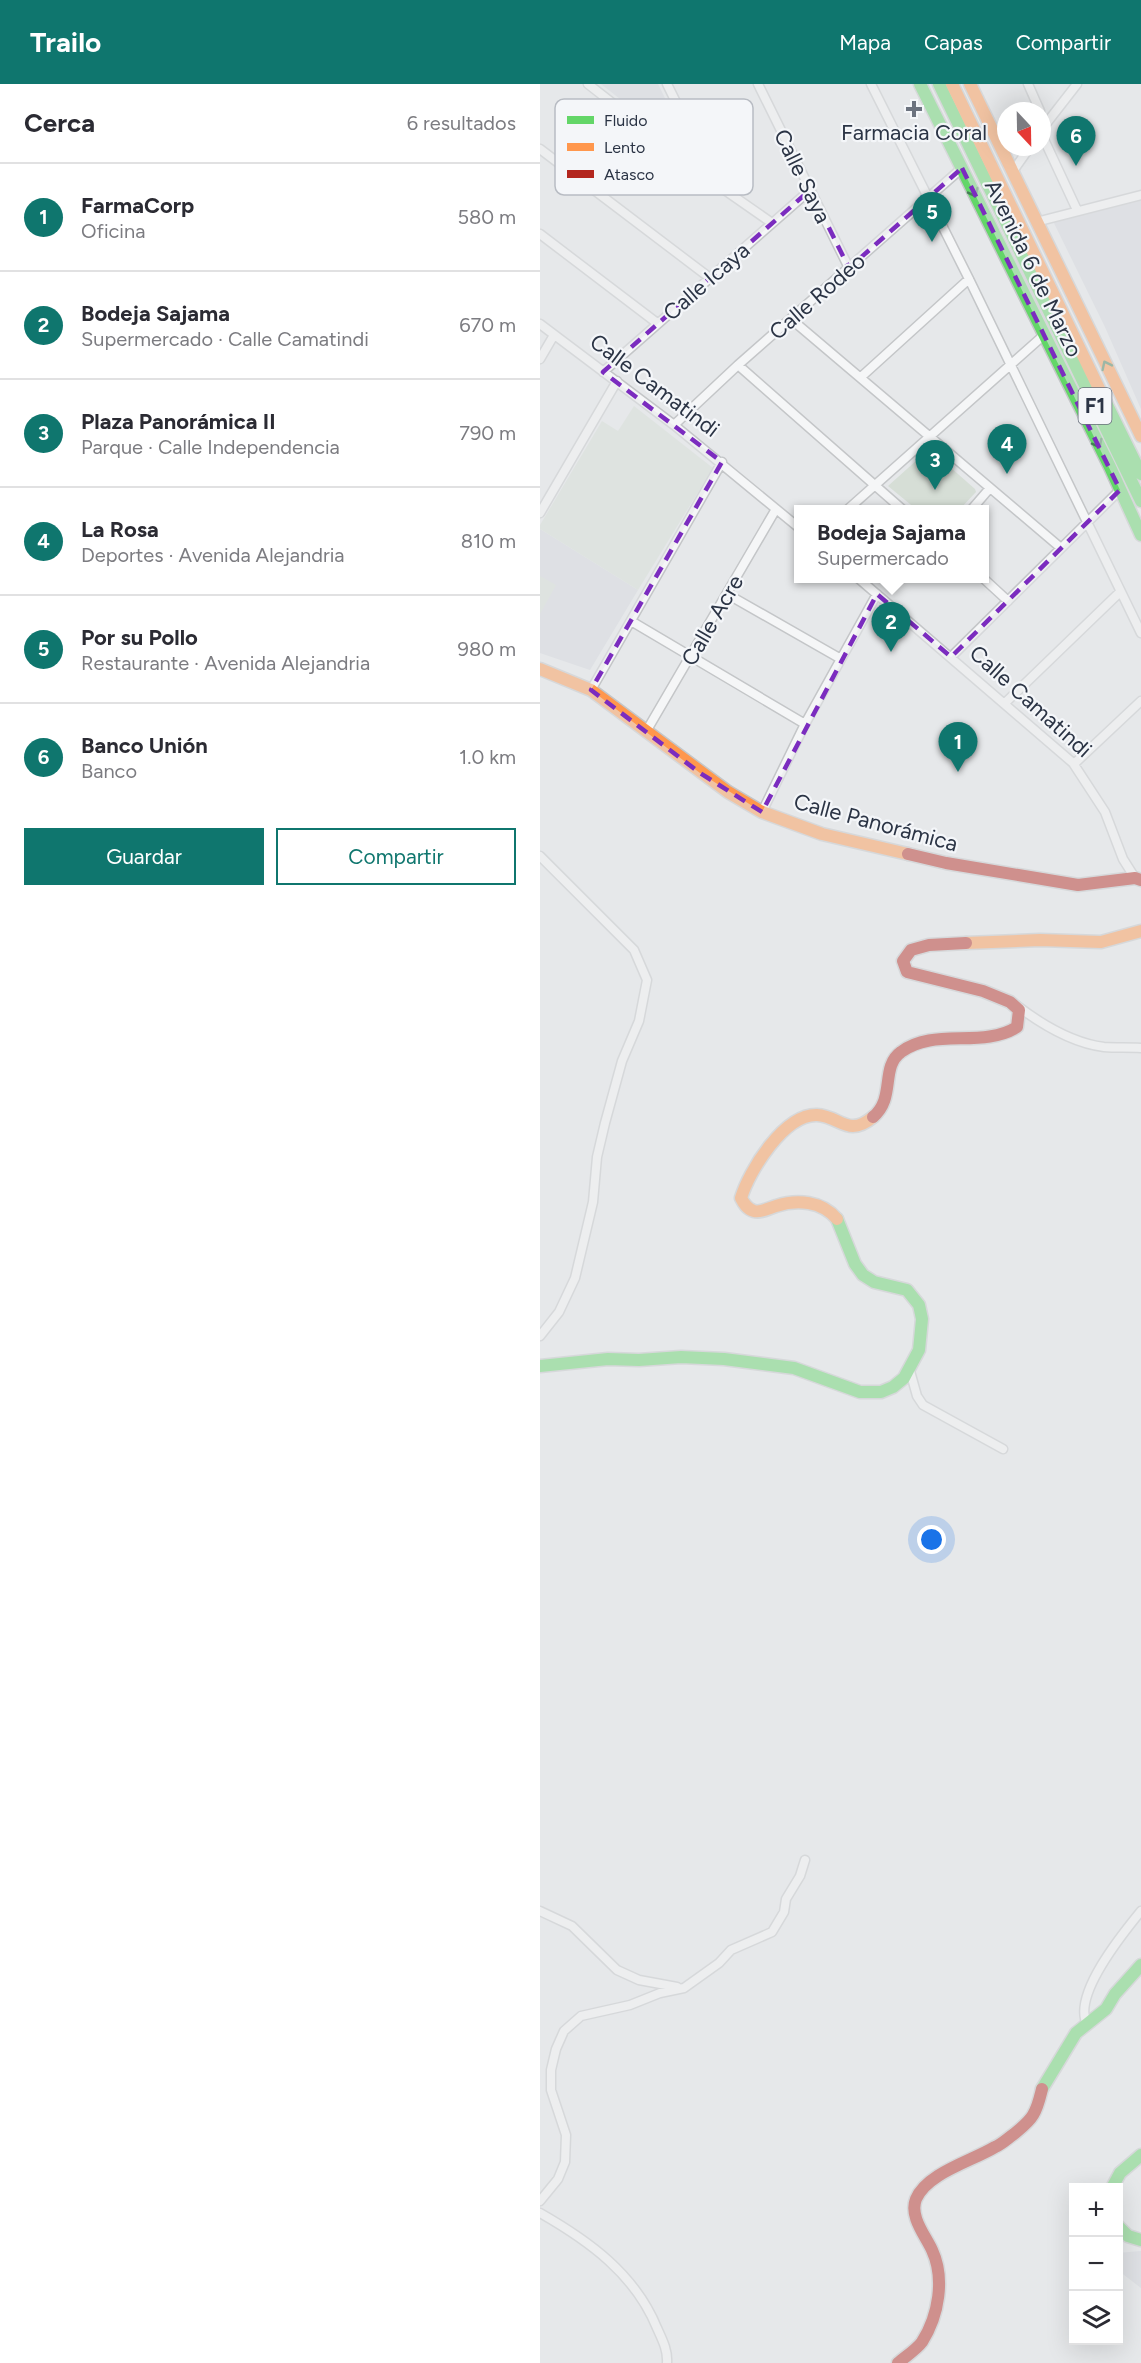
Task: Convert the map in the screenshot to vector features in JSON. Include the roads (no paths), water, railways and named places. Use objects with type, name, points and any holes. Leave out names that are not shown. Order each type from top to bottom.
[{"type":"main road","name":"Avenida 6 de Marzo","points":[[920,84],[1141,535]]},
{"type":"main road","name":"Avenida 6 de Marzo","points":[[939,84],[1141,501]]},
{"type":"main road","name":"Avenida 6 de Marzo","points":[[952,84],[1141,474]]},
{"type":"main road","name":"Avenida 6 de Marzo","points":[[970,84],[1141,436]]},
{"type":"main road","name":"Calle Panorámica","points":[[540,669],[591,690],[700,773],[762,812],[822,834],[946,864],[1078,885],[1138,879]]},
{"type":"main road","points":[[540,1366],[604,1359],[644,1360],[680,1357],[765,1363],[797,1369],[852,1389],[881,1392],[896,1386],[910,1371],[925,1325],[922,1308],[913,1295],[904,1288],[872,1282],[862,1275],[852,1258],[840,1221],[829,1211],[813,1204],[795,1202],[756,1212],[747,1208],[741,1198],[743,1186],[762,1154],[791,1127],[807,1116],[818,1114],[838,1125],[853,1127],[867,1122],[882,1111],[888,1100],[892,1062],[900,1052],[912,1045],[942,1040],[1001,1036],[1017,1027],[1019,1010],[1013,1003],[980,990],[908,972],[903,961],[911,950],[929,945],[1040,940],[1101,942],[1116,940],[1141,931]]},
{"type":"main road","points":[[898,2363],[921,2343],[930,2325],[939,2295],[940,2273],[933,2252],[917,2221],[914,2210],[915,2200],[922,2189],[936,2177],[996,2147],[1033,2116],[1044,2084],[1065,2049],[1077,2033],[1106,2009],[1115,1994],[1141,1965]]},
{"type":"main road","points":[[1114,2183],[1120,2173],[1141,2155]]},
{"type":"main road","points":[[1123,2230],[1128,2236],[1141,2240]]},
{"type":"street","points":[[588,84],[607,99]]},
{"type":"street","points":[[667,84],[674,99]]},
{"type":"street","name":"Calle Saya","points":[[758,84],[849,268]]},
{"type":"street","points":[[871,84],[969,279],[1141,633]]},
{"type":"street","points":[[1028,84],[1036,102]]},
{"type":"street","points":[[1051,117],[1077,84]]},
{"type":"street","points":[[540,149],[555,160]]},
{"type":"street","points":[[1051,154],[1077,210]]},
{"type":"street","points":[[1012,171],[1023,156]]},
{"type":"street","name":"Calle Rodeo","points":[[675,425],[738,366],[962,168]]},
{"type":"street","name":"Calle Icaya","points":[[603,372],[810,190]]},
{"type":"street","points":[[601,195],[710,278]]},
{"type":"street","points":[[732,195],[772,223]]},
{"type":"street","points":[[1036,222],[1141,195]]},
{"type":"street","points":[[540,234],[657,324]]},
{"type":"street","points":[[861,377],[969,279]]},
{"type":"street","points":[[791,319],[1061,548]]},
{"type":"street","name":"Calle Camatindi","points":[[540,324],[675,425],[794,524]]},
{"type":"street","points":[[540,359],[554,335]]},
{"type":"street","points":[[853,505],[1044,335]]},
{"type":"street","points":[[738,366],[897,505]]},
{"type":"street","points":[[540,513],[617,381]]},
{"type":"street","points":[[591,690],[722,462]]},
{"type":"street","points":[[975,505],[990,488]]},
{"type":"street","points":[[951,657],[1120,490]]},
{"type":"street","name":"Calle Acre","points":[[646,730],[776,509]]},
{"type":"street","name":"Calle Camatindi","points":[[863,583],[1074,764],[1105,812],[1123,860],[1138,879]]},
{"type":"street","points":[[988,583],[1008,601]]},
{"type":"street","points":[[1005,703],[1120,592]]},
{"type":"street","points":[[727,594],[842,659]]},
{"type":"street","points":[[762,812],[805,724],[877,594]]},
{"type":"street","points":[[631,621],[805,724]]},
{"type":"street","points":[[1074,764],[1141,701]]},
{"type":"street","points":[[540,856],[634,950],[647,980],[639,1022],[622,1061],[605,1123],[597,1157],[593,1202],[575,1278],[560,1312],[540,1336]]},
{"type":"street","points":[[1013,1003],[1040,1023],[1080,1041],[1103,1047],[1141,1048]]},
{"type":"street","points":[[910,1371],[917,1396],[923,1405],[1002,1449]]},
{"type":"street","points":[[540,2201],[558,2179],[565,2162],[566,2135],[551,2090],[551,2070],[564,2031],[581,2016],[630,2005],[660,1993],[684,1988],[719,1964],[731,1950],[772,1932],[784,1912],[786,1899],[800,1876],[805,1860]]},
{"type":"street","points":[[540,1911],[572,1926],[617,1970],[639,1980],[684,1988]]},
{"type":"street","points":[[1088,2024],[1084,2017],[1085,2004],[1093,1983],[1107,1955],[1141,1911]]},
{"type":"street","points":[[540,1922],[550,1915]]},
{"type":"street","points":[[540,2213],[568,2229],[592,2247],[616,2266],[633,2284],[650,2311],[666,2348],[667,2363]]},
{"type":"place","name":"Farmacia Coral","points":[[914,109]]},
{"type":"place","name":"Banco Unión","points":[[1076,166]]},
{"type":"place","name":"Por su Pollo","points":[[932,242]]},
{"type":"place","name":"La Rosa","points":[[1007,474]]},
{"type":"place","name":"Plaza Panorámica II","points":[[935,490]]},
{"type":"place","name":"Bodeja Sajama","points":[[891,652]]},
{"type":"place","name":"FarmaCorp","points":[[958,772]]}]
